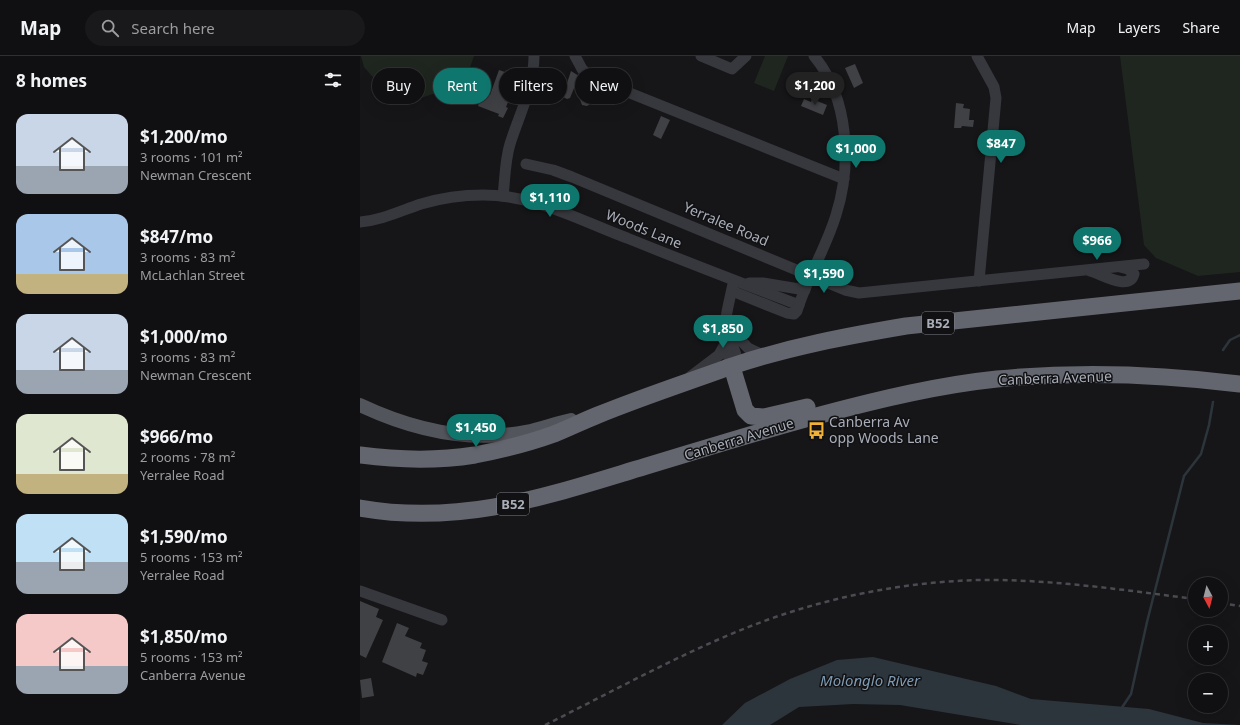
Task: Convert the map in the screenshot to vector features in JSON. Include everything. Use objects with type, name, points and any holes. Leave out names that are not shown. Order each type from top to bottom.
[{"type":"highway","name":"B52","points":[[360,455],[387,459],[433,459],[474,455],[510,447],[554,434],[598,415],[735,365],[811,343],[906,326],[1240,291]]},
{"type":"highway","points":[[735,365],[751,405],[753,417],[744,438]]},
{"type":"highway","name":"Canberra Avenue","points":[[360,508],[382,512],[424,514],[494,508],[587,484],[824,414],[880,400],[951,386],[995,380],[1071,375],[1151,376],[1240,384]]},
{"type":"highway","points":[[753,417],[764,417],[848,398],[903,388],[955,381],[995,380]]},
{"type":"main road","points":[[360,406],[412,427],[445,434],[469,435],[499,435],[525,432],[598,415]]},
{"type":"street","points":[[503,196],[509,146],[531,83],[534,56]]},
{"type":"street","points":[[575,56],[582,69],[590,77],[844,179]]},
{"type":"street","points":[[701,56],[732,69],[746,56]]},
{"type":"street","points":[[679,386],[719,355],[725,344],[726,324],[737,285],[761,283],[805,290],[836,216],[844,179],[845,154],[840,108],[830,81],[814,56]]},
{"type":"street","points":[[977,56],[994,87],[996,98],[979,281]]},
{"type":"street","name":"Yerralee Road","points":[[526,164],[553,170],[572,177],[845,290],[859,293],[1144,264]]},
{"type":"street","name":"Woods Lane","points":[[360,222],[371,221],[444,198],[477,195],[503,196],[532,201],[558,209],[737,285],[789,314],[796,312],[805,290]]},
{"type":"street","name":"Yerralee Road","points":[[1085,270],[1118,281],[1129,280],[1132,278],[1134,274],[1132,271],[1118,267]]},
{"type":"street","points":[[726,324],[748,348],[765,356]]},
{"type":"street","points":[[726,324],[732,340],[735,365]]},
{"type":"street","points":[[725,344],[735,365]]},
{"type":"street","points":[[360,591],[442,620]]},
{"type":"shaded area","points":[[361,56],[474,56],[470,68],[433,68],[433,94],[425,97],[425,68],[372,68],[372,76],[364,67]]},
{"type":"shaded area","points":[[765,56],[788,56],[774,91],[754,83]]},
{"type":"shaded area","points":[[1120,56],[1240,56],[1240,272],[1198,276],[1156,258],[1144,245]]},
{"type":"water","name":"Molonglo River","points":[[873,657],[996,686],[1031,699],[1149,709],[1203,723],[1240,725],[1021,725],[900,705],[853,704],[799,707],[770,725],[722,725],[745,703],[790,679],[837,660]]},
{"type":"building","points":[[855,64],[863,83],[854,88],[845,68]]},
{"type":"building","points":[[499,70],[499,104],[507,104],[506,107],[508,108],[503,118],[498,116],[499,114],[478,106],[479,104],[491,104],[491,92]]},
{"type":"building","points":[[571,71],[575,74],[575,86],[570,98],[567,99],[567,83]]},
{"type":"building","points":[[804,99],[811,102],[812,99],[827,105],[823,115],[801,106]]},
{"type":"building","points":[[956,103],[964,104],[963,108],[970,109],[969,120],[974,120],[973,127],[962,126],[961,128],[954,128]]},
{"type":"building","points":[[582,104],[590,104],[587,106]]},
{"type":"building","points":[[661,116],[670,120],[661,139],[653,135]]},
{"type":"building","points":[[360,601],[379,609],[376,617],[383,620],[366,658],[360,655]]},
{"type":"building","points":[[397,623],[409,628],[405,636],[422,643],[420,648],[426,650],[422,661],[428,663],[423,675],[417,673],[416,677],[382,662]]},
{"type":"building","points":[[371,678],[374,696],[362,698],[360,680]]},
{"type":"waterway","points":[[1223,350],[1230,340],[1240,335]]},
{"type":"waterway","points":[[1121,709],[1131,694],[1147,622],[1184,476],[1201,454],[1209,425],[1213,402]]},
{"type":"railway","points":[[545,725],[682,656],[738,631],[792,611],[844,597],[897,587],[951,581],[1005,580],[1060,583],[1188,598]]},
{"type":"railway","points":[[1228,604],[1240,606]]},
{"type":"place","name":"Canberra Av opp Woods Lane","points":[[816,430]]}]
